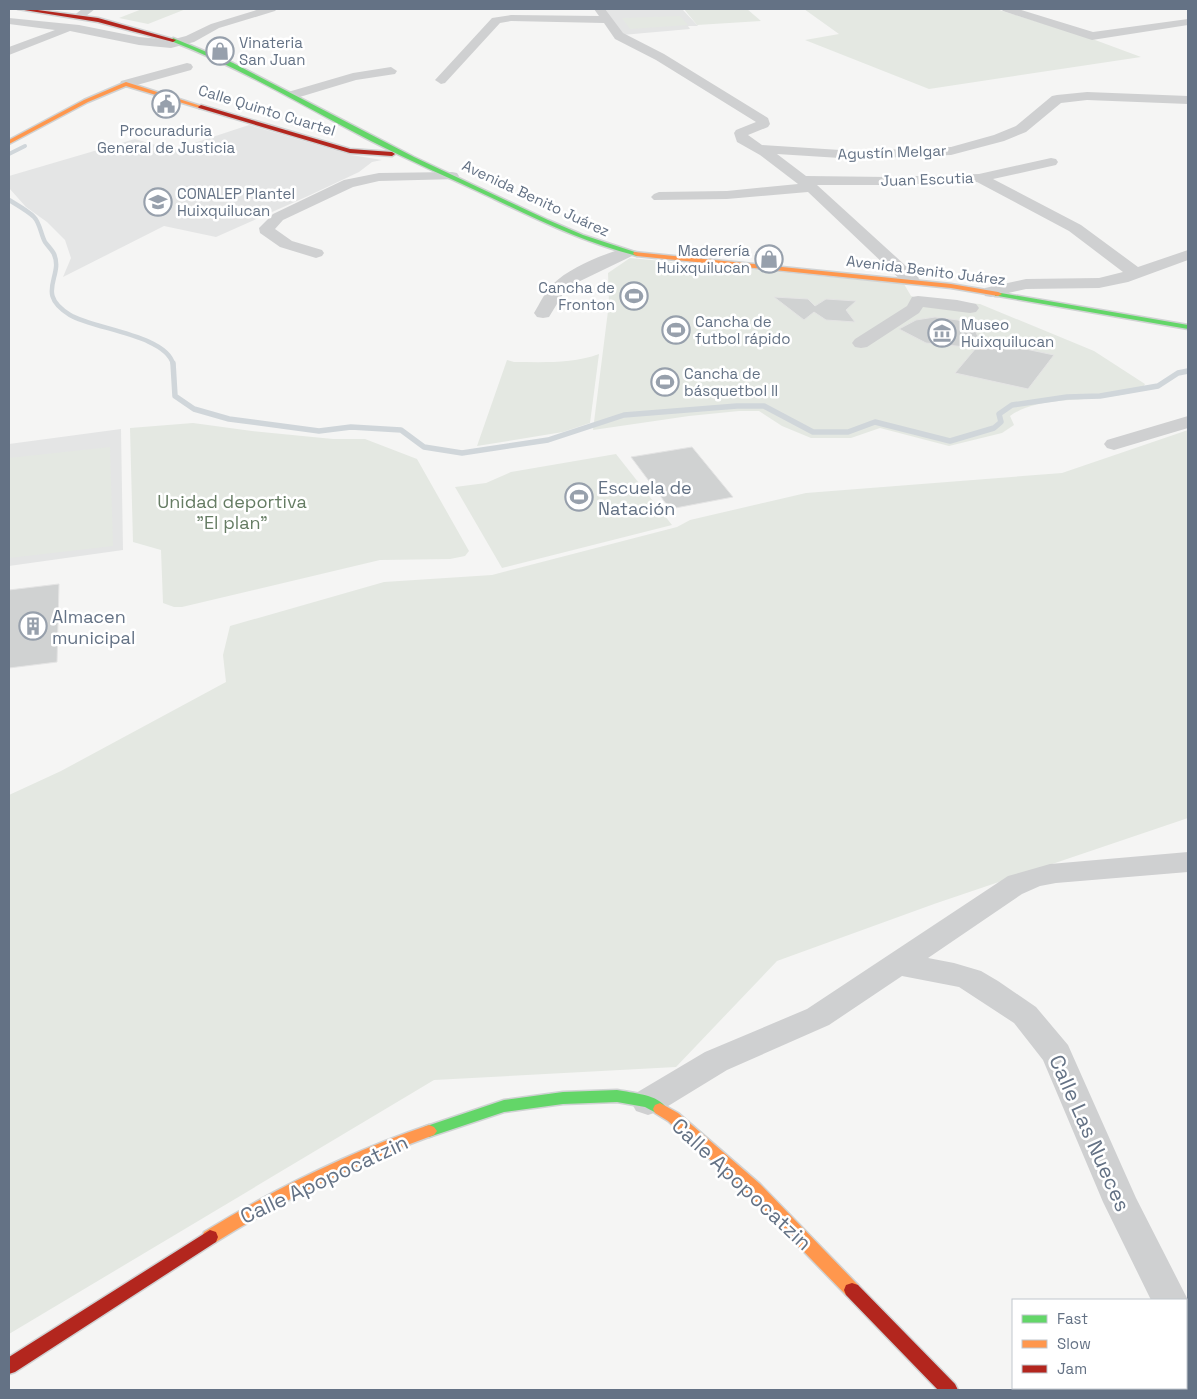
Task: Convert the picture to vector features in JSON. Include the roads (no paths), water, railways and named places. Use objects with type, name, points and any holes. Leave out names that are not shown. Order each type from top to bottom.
[{"type":"main road","name":"Avenida Benito Juárez","points":[[21,9],[137,28],[221,58],[402,154],[569,233],[626,253],[912,281],[991,292],[1188,327]]},
{"type":"main road","points":[[9,142],[86,100],[126,84]]},
{"type":"main road","name":"Calle Quinto Cuartel","points":[[126,84],[350,151],[402,154]]},
{"type":"main road","name":"Calle Apopocatzin","points":[[9,1366],[254,1209],[381,1147],[504,1106],[563,1098],[617,1096],[648,1102],[673,1117],[754,1189],[949,1390]]},
{"type":"street","points":[[78,17],[89,9]]},
{"type":"street","points":[[11,23],[68,28],[163,44],[190,39],[215,26],[271,9]]},
{"type":"street","points":[[1007,9],[1093,36],[1188,22]]},
{"type":"street","points":[[440,80],[496,20],[603,14],[619,36],[660,57],[763,121],[763,124],[740,133],[742,140],[761,150],[806,183],[912,281]]},
{"type":"street","points":[[9,51],[68,28]]},
{"type":"street","points":[[126,84],[187,67]]},
{"type":"street","points":[[293,95],[353,77],[391,71]]},
{"type":"street","name":"Agustín Melgar","points":[[761,150],[856,154],[951,151],[999,138],[1021,129],[1057,99],[1087,96],[1188,100]]},
{"type":"street","name":"Juan Escutia","points":[[659,197],[727,195],[806,183],[978,178],[1051,162]]},
{"type":"street","points":[[316,253],[286,244],[268,232],[267,228],[278,217],[356,181],[379,177],[452,176]]},
{"type":"street","points":[[978,178],[1049,213],[1074,228],[1099,248],[1136,273]]},
{"type":"street","points":[[543,313],[552,297],[563,284],[626,253]]},
{"type":"street","points":[[991,292],[1026,284],[1099,283],[1136,273],[1188,255]]},
{"type":"street","points":[[861,343],[916,306],[918,302],[970,308]]},
{"type":"street","points":[[1114,444],[1188,422]]},
{"type":"street","points":[[648,1102],[716,1060],[818,1017],[1003,891],[1034,877],[1188,862]]},
{"type":"street","name":"Calle Las Nueces","points":[[898,964],[954,974],[987,989],[1025,1015],[1057,1054],[1120,1202],[1169,1299]]},
{"type":"waterway","points":[[9,154],[25,146]]},
{"type":"waterway","points":[[9,200],[34,217],[38,222],[45,242],[54,254],[56,270],[52,292],[59,307],[81,320],[143,339],[168,354],[173,364]]},
{"type":"waterway","points":[[173,363],[175,396],[194,409],[229,419],[319,431],[351,427],[401,430],[424,447],[462,453],[548,440],[624,415],[737,406],[764,406],[813,432],[848,432],[875,422],[950,441],[994,428],[1001,422],[999,414],[1012,405],[1067,397],[1100,396],[1158,386],[1178,373],[1188,371]]},
{"type":"place","name":"Vinateria San Juan","points":[[220,51]]},
{"type":"place","name":"Procuraduria General de Justicia","points":[[166,104]]},
{"type":"place","name":"CONALEP Plantel Huixquilucan","points":[[158,202]]},
{"type":"place","name":"Maderería Huixquilucan","points":[[769,259]]},
{"type":"place","name":"Cancha de Fronton","points":[[634,296]]},
{"type":"place","name":"Cancha de futbol rápido","points":[[676,330]]},
{"type":"place","name":"Museo Huixquilucan","points":[[942,333]]},
{"type":"place","name":"Cancha de básquetbol II","points":[[665,382]]},
{"type":"place","name":"Escuela de Natación","points":[[579,497]]},
{"type":"place","name":"Almacen municipal","points":[[33,626]]},
{"type":"park label","name":"Unidad deportiva \"El plan\"","points":[[232,511]]}]
